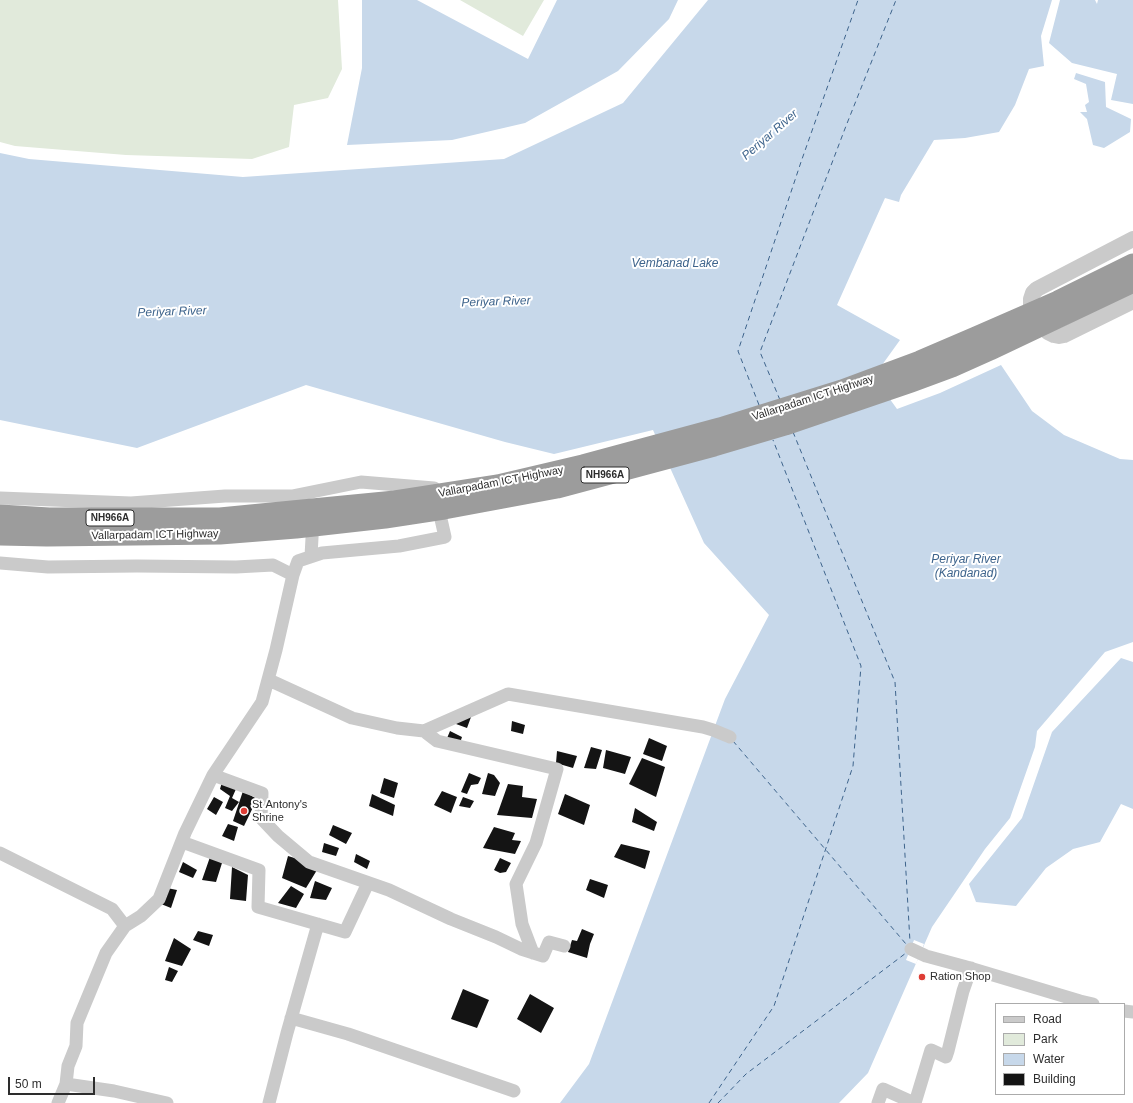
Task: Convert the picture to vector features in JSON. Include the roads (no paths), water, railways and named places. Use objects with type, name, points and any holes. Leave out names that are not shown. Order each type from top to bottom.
[{"type":"highway","name":"Vallarpadam ICT Highway","points":[[0,515],[49,518],[220,518],[395,502],[498,485],[582,465],[720,428],[842,390],[920,361],[976,337],[1058,301],[1133,264]]},
{"type":"highway","name":"Vallarpadam ICT Highway","points":[[0,535],[46,536],[220,534],[296,528],[422,513],[557,488],[714,446],[785,425],[918,380],[984,353],[1133,282]]},
{"type":"street","points":[[1133,239],[1037,289],[1033,293],[1031,299],[1032,305],[1048,332],[1059,336],[1064,335],[1133,301]]},
{"type":"street","points":[[0,498],[131,503],[225,496],[292,496],[361,482],[434,488],[445,537],[399,546],[322,553],[298,561],[293,575],[269,680],[262,702],[213,775],[182,842],[159,899],[141,916],[125,926],[106,953],[77,1023],[76,1046],[68,1066],[66,1084],[58,1103]]},
{"type":"street","points":[[311,556],[315,491]]},
{"type":"street","points":[[0,563],[48,567],[236,567],[273,565],[293,575]]},
{"type":"street","points":[[269,680],[352,718],[397,728],[424,731],[508,694],[703,727],[730,737]]},
{"type":"street","points":[[424,731],[437,741],[557,769],[536,843],[516,884],[522,924],[533,952]]},
{"type":"street","points":[[213,775],[262,793],[261,818],[278,836],[310,862],[389,890],[521,949],[543,956],[549,942],[564,946]]},
{"type":"street","points":[[182,842],[259,870],[258,907],[345,932],[368,883]]},
{"type":"street","points":[[0,853],[112,909],[125,926]]},
{"type":"street","points":[[269,1103],[291,1018],[318,924]]},
{"type":"street","points":[[911,949],[926,956],[1089,1003]]},
{"type":"street","points":[[878,1103],[883,1089],[914,1103],[931,1050],[946,1057],[963,990],[971,968]]},
{"type":"street","points":[[291,1018],[348,1034],[514,1091]]},
{"type":"street","points":[[66,1084],[114,1091],[167,1103]]},
{"type":"water","points":[[362,0],[417,0],[528,59],[557,0],[678,0],[669,19],[618,71],[525,123],[452,140],[347,145],[362,68]]},
{"type":"water","points":[[708,0],[1052,0],[1041,36],[1044,66],[1029,69],[1015,105],[999,132],[965,138],[934,140],[901,195],[899,202],[885,198],[837,305],[900,340],[877,372],[887,395],[897,409],[940,393],[1001,365],[1032,411],[1064,435],[1120,459],[1133,460],[1133,642],[1105,652],[1037,731],[1035,747],[1010,818],[985,849],[932,927],[868,1073],[839,1103],[560,1103],[589,1064],[725,699],[769,615],[704,543],[653,430],[554,454],[505,442],[306,385],[137,448],[0,420],[0,153],[29,159],[243,177],[504,159],[623,103]]},
{"type":"water","points":[[1060,0],[1095,0],[1097,4],[1098,0],[1133,0],[1133,104],[1111,100],[1117,74],[1072,63],[1049,43]]},
{"type":"water","points":[[1076,73],[1105,82],[1106,107],[1131,119],[1130,132],[1104,148],[1093,145],[1087,119],[1080,112],[1087,112],[1085,105],[1089,102],[1086,84],[1074,79]]},
{"type":"water","points":[[1121,658],[1133,662],[1133,809],[1121,804],[1100,842],[1073,849],[1046,868],[1016,906],[976,902],[969,884],[1022,818],[1052,732]]},
{"type":"place","name":"St Antony's Shrine","points":[[244,811]]},
{"type":"place","name":"Ration Shop","points":[[922,977]]},
{"type":"water label","name":"Periyar River","points":[[770,135]]},
{"type":"water label","name":"Vembanad Lake","points":[[675,264]]},
{"type":"water label","name":"Periyar River","points":[[496,302]]},
{"type":"water label","name":"Periyar River","points":[[172,312]]},
{"type":"water label","name":"Periyar River (Kandanad)","points":[[966,567]]}]
